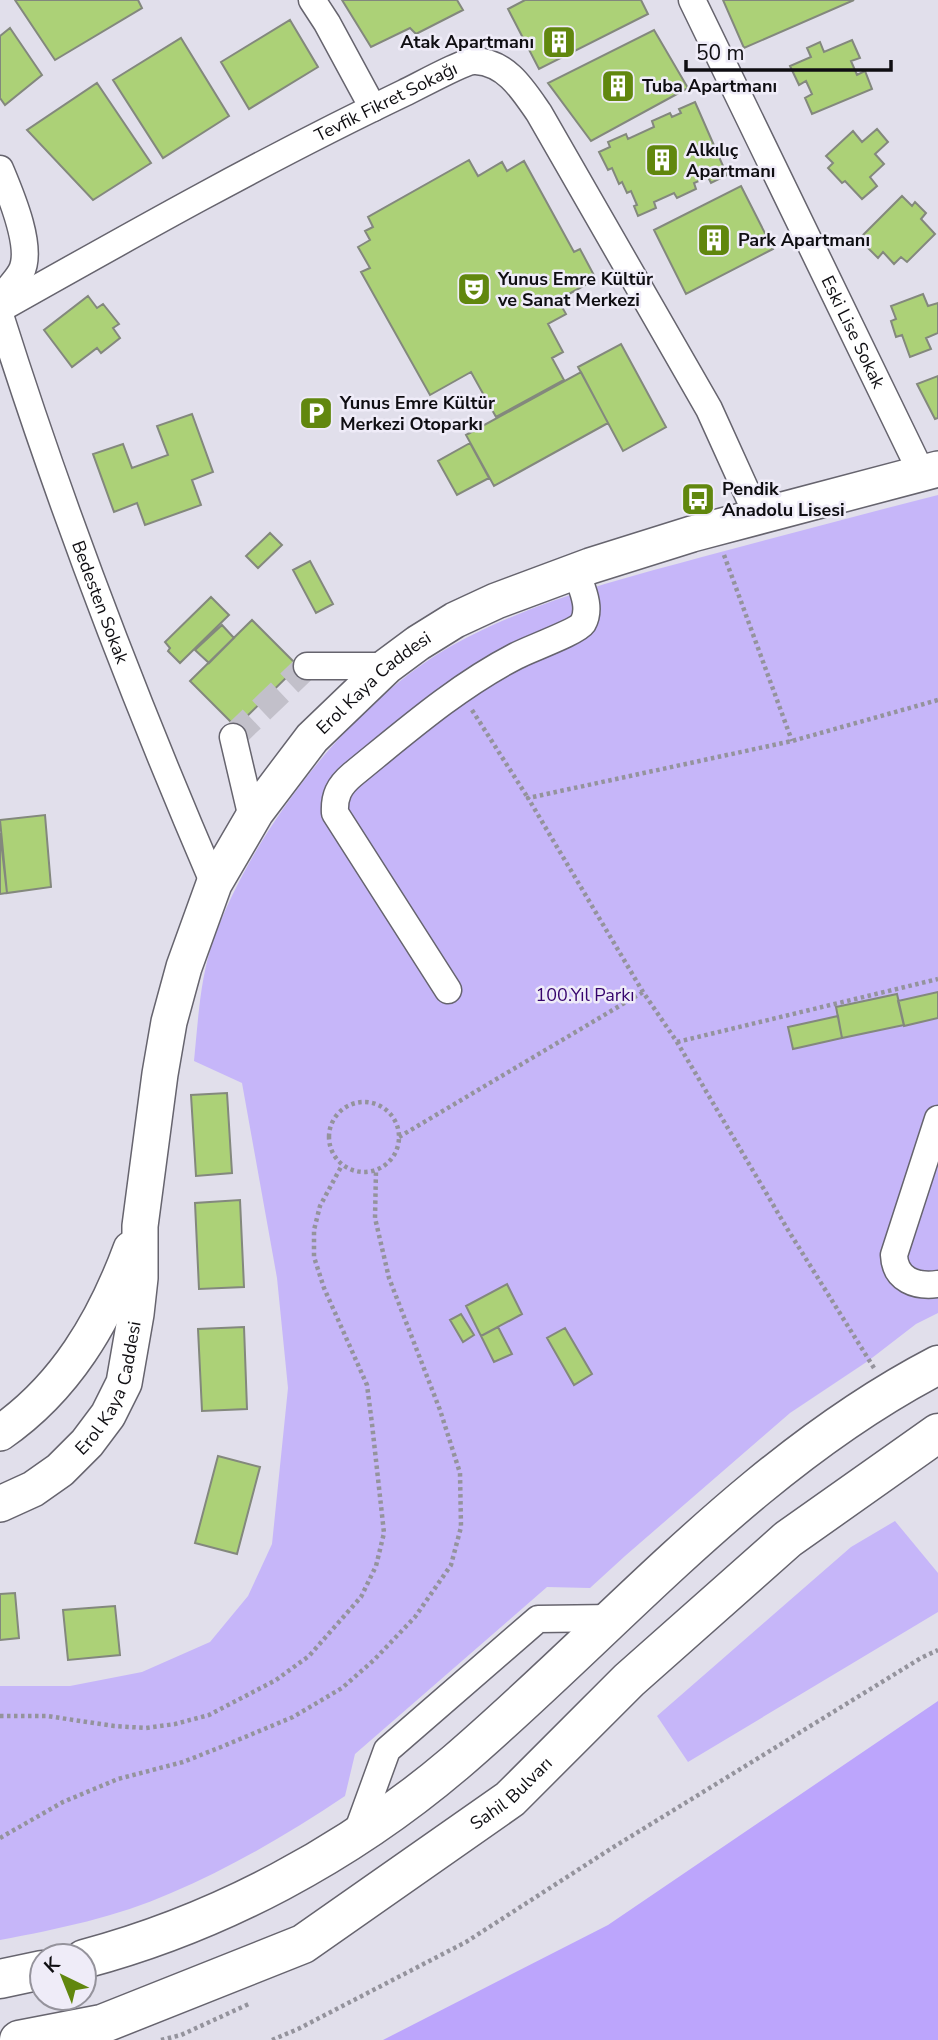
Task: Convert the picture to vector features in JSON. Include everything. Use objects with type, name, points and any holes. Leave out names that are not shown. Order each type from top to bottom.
[{"type":"highway","points":[[98,1954],[174,1929],[231,1906],[288,1878],[386,1817],[454,1763],[755,1489],[819,1439],[889,1392],[938,1365]]},
{"type":"highway","name":"Sahil Bulvarı","points":[[19,2040],[102,2024],[303,1944],[510,1799],[629,1680],[788,1539],[938,1433]]},
{"type":"highway","points":[[0,1979],[28,1973]]},
{"type":"main road","name":"Erol Kaya Caddesi","points":[[0,1504],[33,1489],[61,1470],[87,1443],[108,1415],[124,1383],[132,1350],[140,1278],[140,1226],[169,1022],[187,957],[214,884],[252,818],[312,738],[387,666],[418,643],[455,620],[508,596],[576,571],[713,528],[930,471]]},
{"type":"main road","name":"Erol Kaya Caddesi","points":[[0,1433],[23,1417],[54,1387],[79,1354],[117,1288],[140,1226]]},
{"type":"street","points":[[312,0],[373,108]]},
{"type":"street","name":"Eski Lise Sokak","points":[[692,0],[930,471]]},
{"type":"street","name":"Tevfik Fikret Sokağı","points":[[0,309],[189,202],[373,108],[474,60],[498,65],[517,82],[539,113],[709,409],[758,517]]},
{"type":"street","points":[[0,169],[23,236],[26,257],[21,272],[0,298]]},
{"type":"street","name":"Bedesten Sokak","points":[[0,315],[26,399],[138,700],[214,884]]},
{"type":"street","points":[[448,989],[335,813],[335,803],[343,783],[459,689],[519,654],[579,628],[587,609],[576,571]]},
{"type":"street","points":[[307,666],[387,666]]},
{"type":"street","points":[[233,737],[252,818]]},
{"type":"street","points":[[938,1119],[894,1255],[897,1270],[910,1282],[919,1285],[938,1284]]},
{"type":"street","points":[[355,1838],[387,1750],[538,1619],[614,1618]]},
{"type":"path","points":[[713,528],[792,741]]},
{"type":"path","points":[[459,689],[889,1392]]},
{"type":"path","points":[[528,798],[792,741],[938,700]]},
{"type":"path","points":[[677,1042],[938,979]]},
{"type":"path","points":[[398,1137],[643,992]]},
{"type":"path","points":[[359,1102],[383,1107],[397,1125],[398,1137],[397,1148],[385,1165],[364,1172],[342,1165],[329,1145],[328,1133],[338,1112],[359,1102]]},
{"type":"path","points":[[0,1716],[47,1716],[146,1728],[209,1715],[276,1680],[309,1656],[361,1597],[376,1566],[384,1533],[367,1385],[324,1288],[314,1257],[314,1230],[320,1206],[342,1165]]},
{"type":"path","points":[[0,1838],[63,1802],[118,1779],[183,1762],[221,1747],[293,1717],[333,1694],[374,1660],[415,1617],[452,1565],[461,1527],[460,1473],[440,1410],[389,1278],[375,1218],[376,1170]]},
{"type":"path","points":[[272,2040],[299,2029],[466,1942],[612,1848],[920,1658],[938,1650]]},
{"type":"green space","name":"100.Yıl Parkı","points":[[938,495],[938,1313],[916,1324],[868,1361],[790,1413],[590,1588],[547,1587],[355,1754],[345,1796],[260,1849],[171,1893],[108,1916],[0,1940],[0,1686],[70,1686],[142,1672],[210,1642],[248,1596],[272,1544],[288,1388],[277,1278],[242,1083],[194,1061],[202,985],[213,941],[230,899],[279,814],[309,774],[378,700],[415,670],[453,645],[483,630],[544,604],[606,584]]},
{"type":"green space","points":[[895,1521],[938,1573],[938,1612],[688,1762],[657,1716],[851,1547]]},
{"type":"shaded area","points":[[938,1701],[938,2040],[383,2040],[608,1925]]},
{"type":"building","points":[[15,0],[138,0],[142,8],[55,60]]},
{"type":"building","points":[[342,0],[457,0],[463,10],[416,34],[410,28],[371,47]]},
{"type":"building","name":"Atak Apartmanı","points":[[525,0],[641,0],[648,14],[539,69],[508,9]]},
{"type":"building","points":[[723,0],[854,0],[744,48]]},
{"type":"building","points":[[290,20],[318,67],[249,109],[221,62]]},
{"type":"building","points":[[10,28],[42,75],[5,105],[0,98],[0,36]]},
{"type":"building","name":"Tuba Apartmanı","points":[[654,30],[688,88],[591,141],[548,83]]},
{"type":"building","points":[[181,38],[229,116],[163,158],[113,80]]},
{"type":"building","points":[[852,40],[860,58],[851,61],[857,75],[865,71],[872,89],[812,114],[805,98],[812,94],[806,81],[799,85],[790,66],[811,57],[807,48],[820,42],[824,52]]},
{"type":"building","points":[[97,83],[151,163],[93,200],[27,130]]},
{"type":"building","name":"Alkılıç Apartmanı","points":[[695,102],[727,175],[711,183],[708,177],[694,183],[696,189],[677,198],[674,193],[654,202],[656,208],[638,216],[631,191],[627,193],[622,182],[619,184],[612,168],[608,170],[599,152],[610,147],[608,142],[626,134],[628,139],[654,127],[652,121],[670,113],[672,117],[681,113],[679,109]]},
{"type":"building","points":[[877,129],[888,142],[875,154],[884,164],[870,177],[877,186],[862,199],[828,168],[833,163],[826,156],[853,131],[862,142]]},
{"type":"building","name":"Yunus Emre Kültür ve Sanat Merkezi","points":[[469,160],[478,176],[502,162],[507,171],[524,161],[574,252],[580,249],[596,279],[558,300],[566,314],[548,324],[563,352],[552,358],[564,380],[496,417],[471,372],[430,395],[361,272],[370,268],[358,247],[370,240],[365,231],[373,227],[368,217]]},
{"type":"building","name":"Park Apartmanı","points":[[741,186],[773,249],[686,294],[654,230]]},
{"type":"building","points":[[902,196],[912,206],[915,202],[926,213],[921,219],[935,234],[907,262],[901,257],[894,264],[883,252],[878,258],[859,239]]},
{"type":"building","points":[[923,294],[928,306],[938,303],[938,333],[926,338],[931,349],[910,357],[902,335],[896,337],[891,321],[896,319],[891,306]]},
{"type":"building","points":[[88,296],[97,308],[103,304],[119,324],[113,328],[120,338],[101,353],[97,348],[72,367],[44,330]]},
{"type":"building","points":[[621,344],[666,427],[623,451],[578,367]]},
{"type":"building","points":[[581,372],[608,423],[494,486],[466,435]]},
{"type":"building","points":[[938,376],[938,418],[935,419],[917,384]]},
{"type":"building","points":[[192,414],[213,472],[192,480],[201,505],[145,525],[137,503],[114,512],[93,454],[123,444],[132,468],[168,455],[157,426]]},
{"type":"building","points":[[470,443],[489,478],[457,495],[438,461]]},
{"type":"building","points":[[270,533],[282,545],[258,568],[246,556]]},
{"type":"building","points":[[310,561],[333,604],[316,613],[293,570]]},
{"type":"building","points":[[211,597],[229,615],[180,663],[168,651],[170,648],[165,642]]},
{"type":"building","points":[[252,620],[298,666],[236,727],[190,681]]},
{"type":"building","points":[[222,625],[234,638],[209,663],[195,650]]},
{"type":"building","points":[[45,815],[51,887],[7,893],[0,820]]},
{"type":"building","points":[[0,833],[7,893],[0,894]]},
{"type":"building","points":[[938,992],[938,1018],[904,1026],[898,1001]]},
{"type":"building","points":[[897,994],[904,1025],[842,1038],[836,1007]]},
{"type":"building","points":[[838,1016],[842,1038],[793,1049],[788,1027]]},
{"type":"building","points":[[227,1093],[232,1173],[196,1176],[191,1095]]},
{"type":"building","points":[[240,1200],[244,1287],[199,1289],[195,1203]]},
{"type":"building","points":[[507,1284],[522,1314],[481,1336],[466,1306]]},
{"type":"building","points":[[461,1314],[474,1335],[463,1342],[450,1320]]},
{"type":"building","points":[[244,1327],[247,1409],[202,1411],[198,1329]]},
{"type":"building","points":[[498,1327],[512,1354],[494,1362],[481,1336]]},
{"type":"building","points":[[565,1328],[592,1374],[574,1385],[547,1338]]},
{"type":"building","points":[[218,1456],[260,1467],[237,1554],[195,1543]]},
{"type":"building","points":[[15,1593],[19,1638],[0,1640],[0,1594]]},
{"type":"building","points":[[115,1606],[120,1655],[68,1660],[63,1610]]},
{"type":"tunnel","points":[[233,737],[307,666]]},
{"type":"place","name":"Atak Apartmanı","points":[[559,42]]},
{"type":"place","name":"Tuba Apartmanı","points":[[618,86]]},
{"type":"place","name":"Alkılıç Apartmanı","points":[[662,160]]},
{"type":"place","name":"Park Apartmanı","points":[[714,240]]},
{"type":"place","name":"Yunus Emre Kültür ve Sanat Merkezi","points":[[474,289]]},
{"type":"place","name":"Yunus Emre Kültür Merkezi Otoparkı","points":[[316,413]]},
{"type":"place","name":"Pendik Anadolu Lisesi","points":[[698,499]]}]
